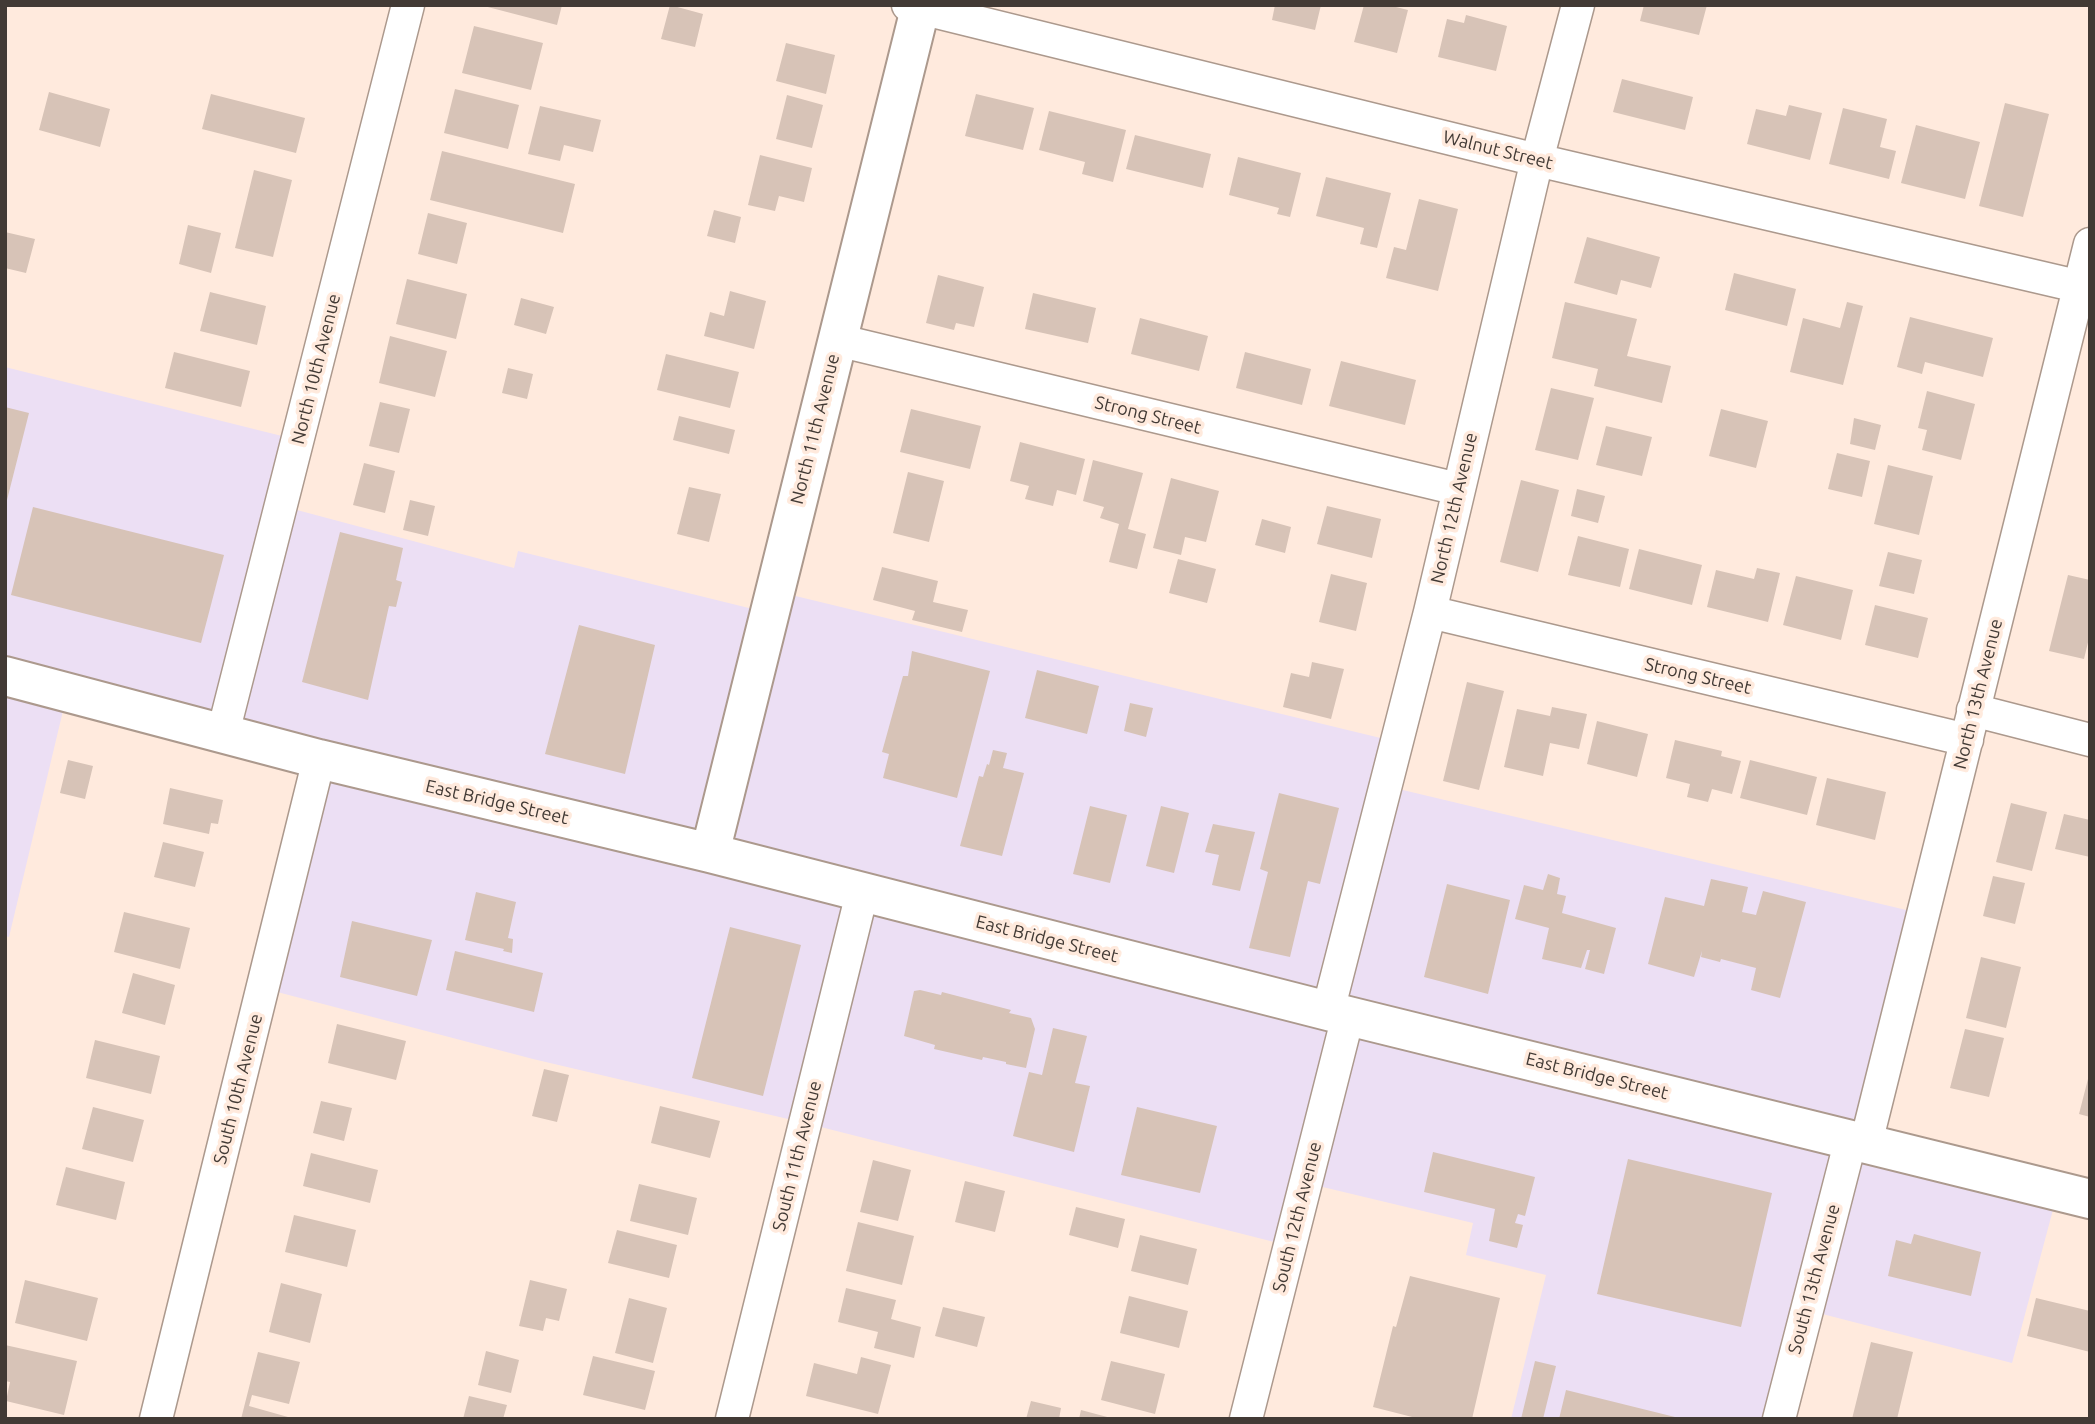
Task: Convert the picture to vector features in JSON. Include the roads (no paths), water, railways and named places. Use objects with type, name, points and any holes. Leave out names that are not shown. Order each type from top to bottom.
[{"type":"main road","name":"North 11th Avenue","points":[[710,853],[837,340],[916,6]]},
{"type":"main road","name":"East Bridge Street","points":[[5,676],[319,759],[710,853],[1338,1013],[2090,1199]]},
{"type":"street","name":"North 10th Avenue","points":[[223,733],[408,5]]},
{"type":"street","name":"North 12th Avenue","points":[[1338,1013],[1458,489],[1537,160],[1578,5]]},
{"type":"street","name":"Walnut Street","points":[[916,6],[1537,160],[2084,287]]},
{"type":"street","name":"North 13th Avenue","points":[[1858,1141],[1967,740],[2084,287],[2090,244]]},
{"type":"street","name":"Strong Street","points":[[837,340],[1458,489]]},
{"type":"street","name":"Strong Street","points":[[1430,612],[1967,740]]},
{"type":"street","points":[[1973,710],[2090,740]]},
{"type":"street","name":"South 10th Avenue","points":[[156,1419],[319,759]]},
{"type":"street","name":"South 11th Avenue","points":[[732,1419],[862,892]]},
{"type":"street","name":"South 12th Avenue","points":[[1246,1419],[1338,1013]]},
{"type":"street","name":"South 13th Avenue","points":[[1779,1419],[1858,1141]]}]
